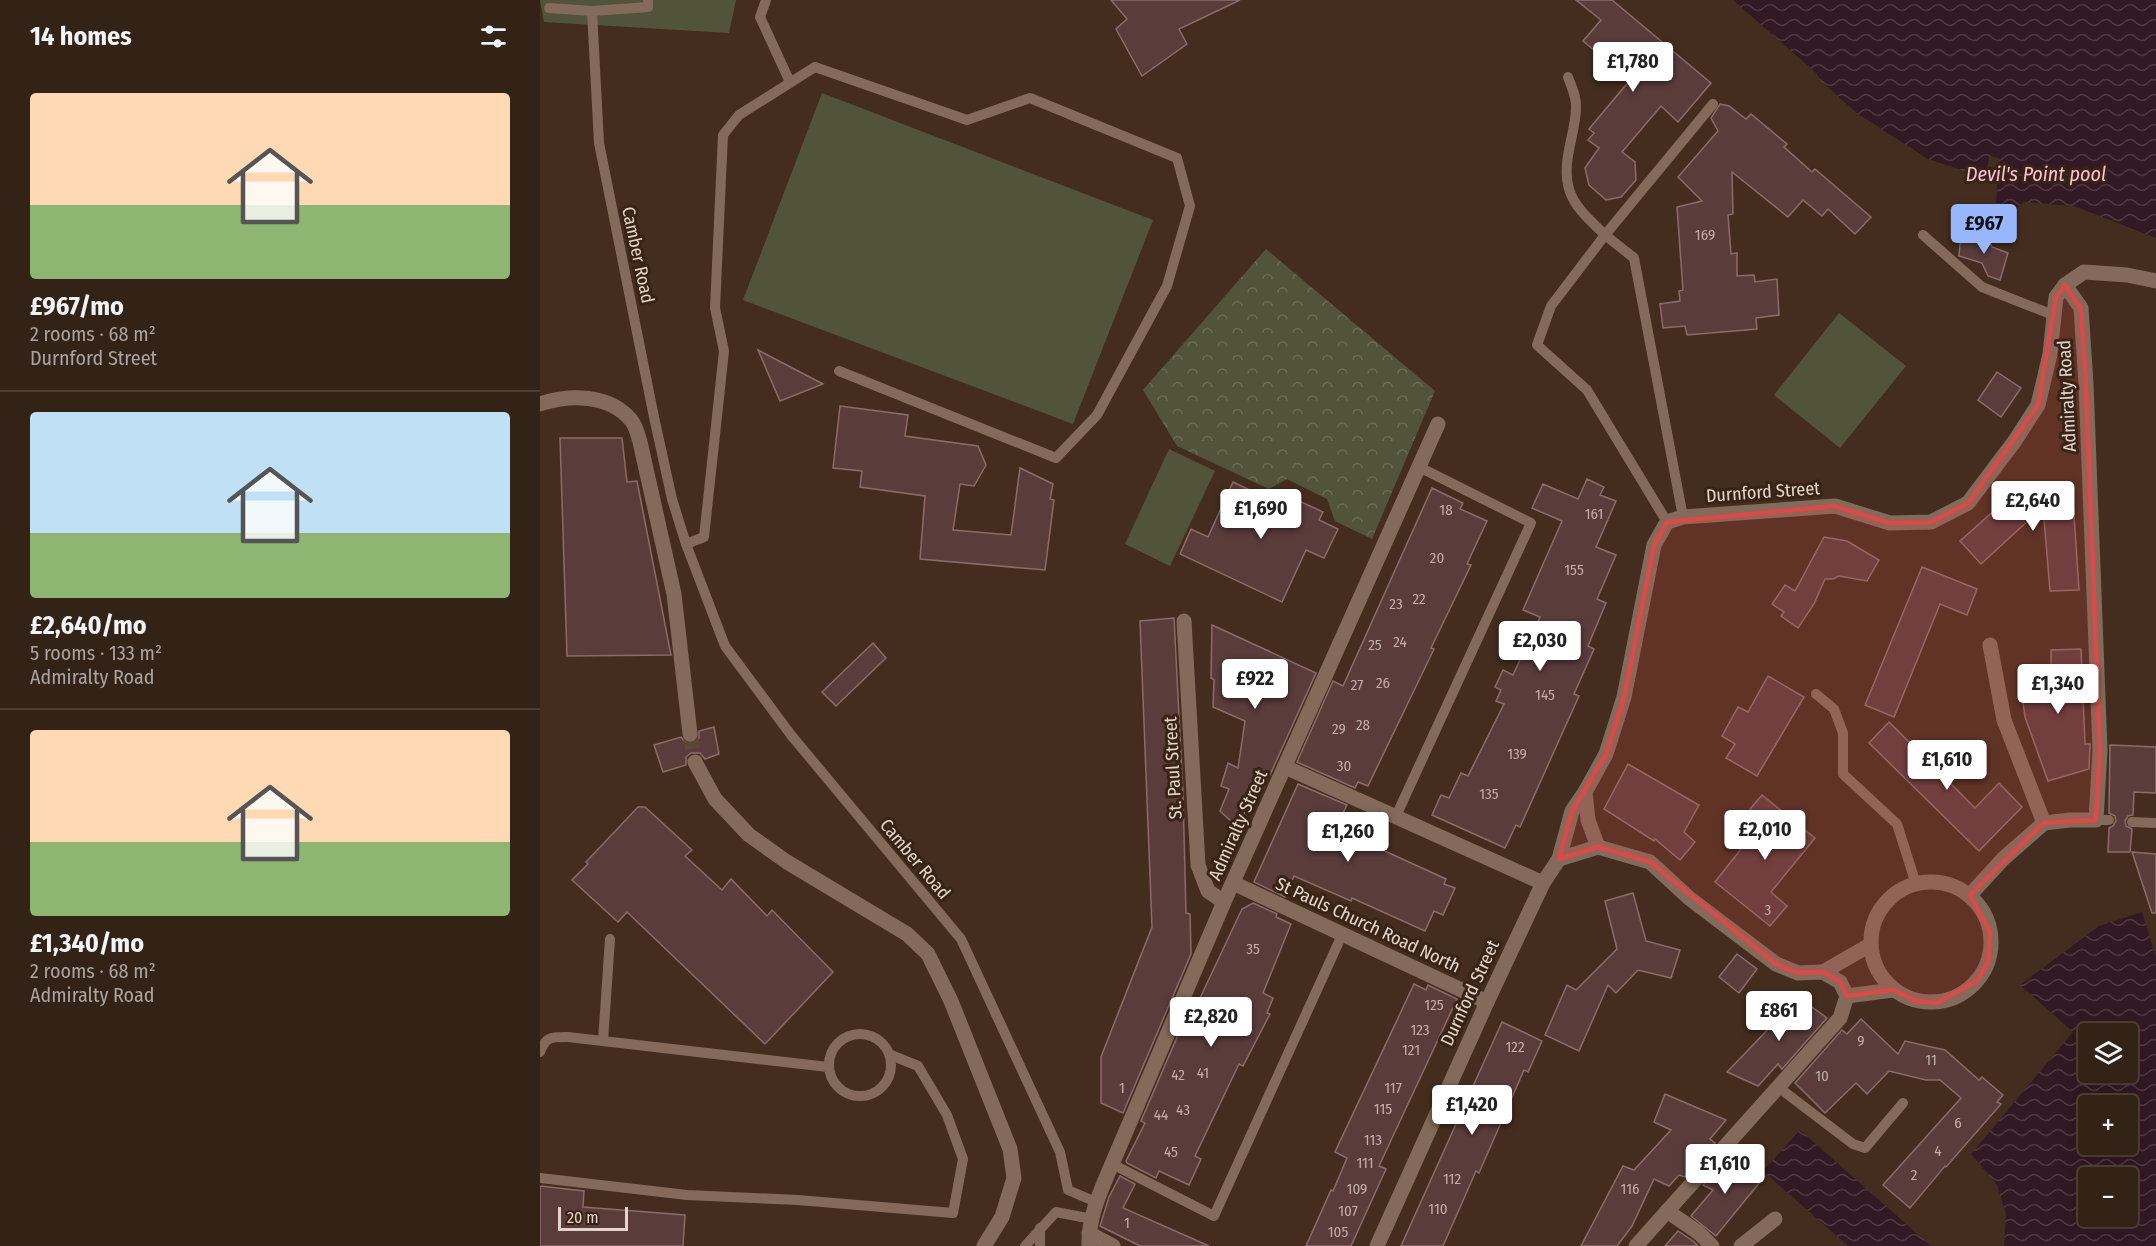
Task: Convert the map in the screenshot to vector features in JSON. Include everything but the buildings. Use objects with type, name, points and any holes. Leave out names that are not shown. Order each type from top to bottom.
[{"type":"street","points":[[2065,285],[2084,272],[2127,275],[2156,281]]},
{"type":"street","name":"Durnford Street","points":[[1377,1246],[1487,1002],[1543,883],[1559,859],[1572,811],[1606,754],[1620,708],[1654,545],[1667,522],[1683,517],[1835,506],[1890,523],[1930,522],[1968,503],[2014,442],[2038,405],[2050,354],[2056,297],[2065,285]]},
{"type":"street","name":"Admiralty Road","points":[[2044,823],[2103,820],[2081,308],[2065,285]]},
{"type":"street","points":[[540,404],[555,399],[591,398],[612,405],[632,421],[640,442],[674,594],[690,734]]},
{"type":"street","name":"Admiralty Street","points":[[1090,1233],[1096,1202],[1224,903],[1438,424]]},
{"type":"street","name":"St. Paul Street","points":[[1184,621],[1198,865],[1208,891],[1224,903]]},
{"type":"street","points":[[1970,895],[2003,859],[2044,823],[2004,720],[1990,645]]},
{"type":"street","points":[[695,762],[715,799],[749,835],[787,862],[907,934],[928,954],[951,1001],[1010,1149],[1014,1178],[1002,1217],[984,1246]]},
{"type":"street","points":[[1285,767],[1543,883]]},
{"type":"street","points":[[1585,792],[1588,820],[1598,847]]},
{"type":"street","points":[[1559,859],[1598,847],[1650,862],[1689,898],[1776,964],[1798,973],[1823,972],[1870,945]]},
{"type":"street","points":[[1934,882],[1955,887],[1970,895],[1986,917],[1990,932],[1988,963],[1977,981],[1968,990],[1950,1000],[1937,1003],[1917,1001],[1893,990],[1879,974],[1870,945],[1876,917],[1887,900],[1897,892],[1916,884],[1934,882]]},
{"type":"street","name":"St Pauls Church Road North","points":[[1233,883],[1487,1002]]},
{"type":"street","points":[[1636,1246],[1840,1018],[1847,996],[1840,982],[1823,972]]},
{"type":"street","points":[[1847,996],[1893,990]]},
{"type":"street","points":[[1667,1211],[1699,1233],[1712,1246]]},
{"type":"street","points":[[1741,1246],[1775,1219]]},
{"type":"street","points":[[1090,1233],[1113,1246]]},
{"type":"lane","points":[[549,8],[592,11],[648,7],[648,0]]},
{"type":"lane","points":[[766,0],[760,17],[790,82]]},
{"type":"lane","name":"Camber Road","points":[[592,11],[599,142],[654,417],[672,499],[686,544],[725,646],[791,735],[961,939],[1060,1152],[1068,1190],[1096,1202]]},
{"type":"lane","points":[[686,544],[704,537],[724,351],[715,308],[723,135],[740,115],[815,67],[967,120],[1030,98],[1177,158],[1190,206],[1167,286],[1097,415],[1056,458],[839,371]]},
{"type":"lane","points":[[1568,77],[1575,96],[1576,109],[1567,168],[1569,191],[1581,211],[1605,235],[1634,258],[1683,517]]},
{"type":"lane","points":[[1667,522],[1587,390],[1537,345],[1551,306],[1605,235],[1713,104]]},
{"type":"lane","points":[[1923,235],[1982,287],[2053,315]]},
{"type":"lane","points":[[1396,816],[1531,523],[1419,467]]},
{"type":"lane","points":[[1816,694],[1834,709],[1843,733],[1843,774],[1897,824],[1916,884]]},
{"type":"lane","points":[[2132,822],[2156,823]]},
{"type":"lane","points":[[1112,1164],[1214,1216],[1342,935]]},
{"type":"lane","points":[[603,1041],[610,939]]},
{"type":"lane","points":[[862,1032],[882,1041],[891,1055],[892,1069],[883,1087],[871,1095],[860,1097],[848,1094],[837,1086],[830,1076],[828,1067],[833,1047],[842,1038],[862,1032]]},
{"type":"lane","points":[[540,1052],[543,1043],[552,1037],[828,1067]]},
{"type":"lane","points":[[540,1178],[687,1194],[826,1202],[952,1213],[963,1159],[947,1115],[918,1066],[891,1055]]},
{"type":"lane","points":[[1778,1087],[1853,1144],[1865,1148],[1903,1103]]},
{"type":"lane","points":[[1025,1246],[1056,1212],[1090,1233]]},
{"type":"lane","points":[[1040,1228],[1041,1246]]},
{"type":"highlighted area","points":[[2065,285],[2081,308],[2086,384],[2100,750],[2096,820],[2044,823],[1970,895],[1990,932],[1988,963],[1977,981],[1937,1003],[1916,1001],[1893,990],[1847,996],[1840,982],[1823,972],[1798,973],[1776,964],[1650,862],[1598,847],[1559,859],[1572,811],[1606,754],[1624,697],[1654,545],[1667,522],[1835,506],[1890,523],[1931,522],[1968,503],[2038,405],[2056,297]]},
{"type":"green space","points":[[540,0],[736,0],[729,33],[544,22]]},
{"type":"green space","points":[[822,93],[1153,220],[1073,424],[743,300]]},
{"type":"green space","points":[[1266,249],[1435,391],[1372,539],[1335,521],[1327,499],[1287,479],[1269,489],[1177,446],[1143,390]]},
{"type":"green space","points":[[1839,313],[1906,366],[1840,448],[1774,395]]},
{"type":"green space","points":[[1169,449],[1215,471],[1170,566],[1125,544]]},
{"type":"water","name":"Devil's Point pool","points":[[1733,0],[2156,0],[2156,238],[2074,206],[2024,202],[2014,210],[2000,210],[2000,203],[1996,203],[1999,158],[1989,156],[1986,178],[1928,159],[1858,114],[1823,83],[1816,73]]},
{"type":"water","points":[[2142,912],[2156,957],[2156,1246],[2004,1246],[2006,1214],[1997,1185],[1971,1154],[2073,1032],[2020,985],[2099,926]]},
{"type":"water","points":[[1800,1130],[1931,1246],[1848,1246],[1763,1171]]},
{"type":"tunnel","points":[[690,734],[695,762]]}]
